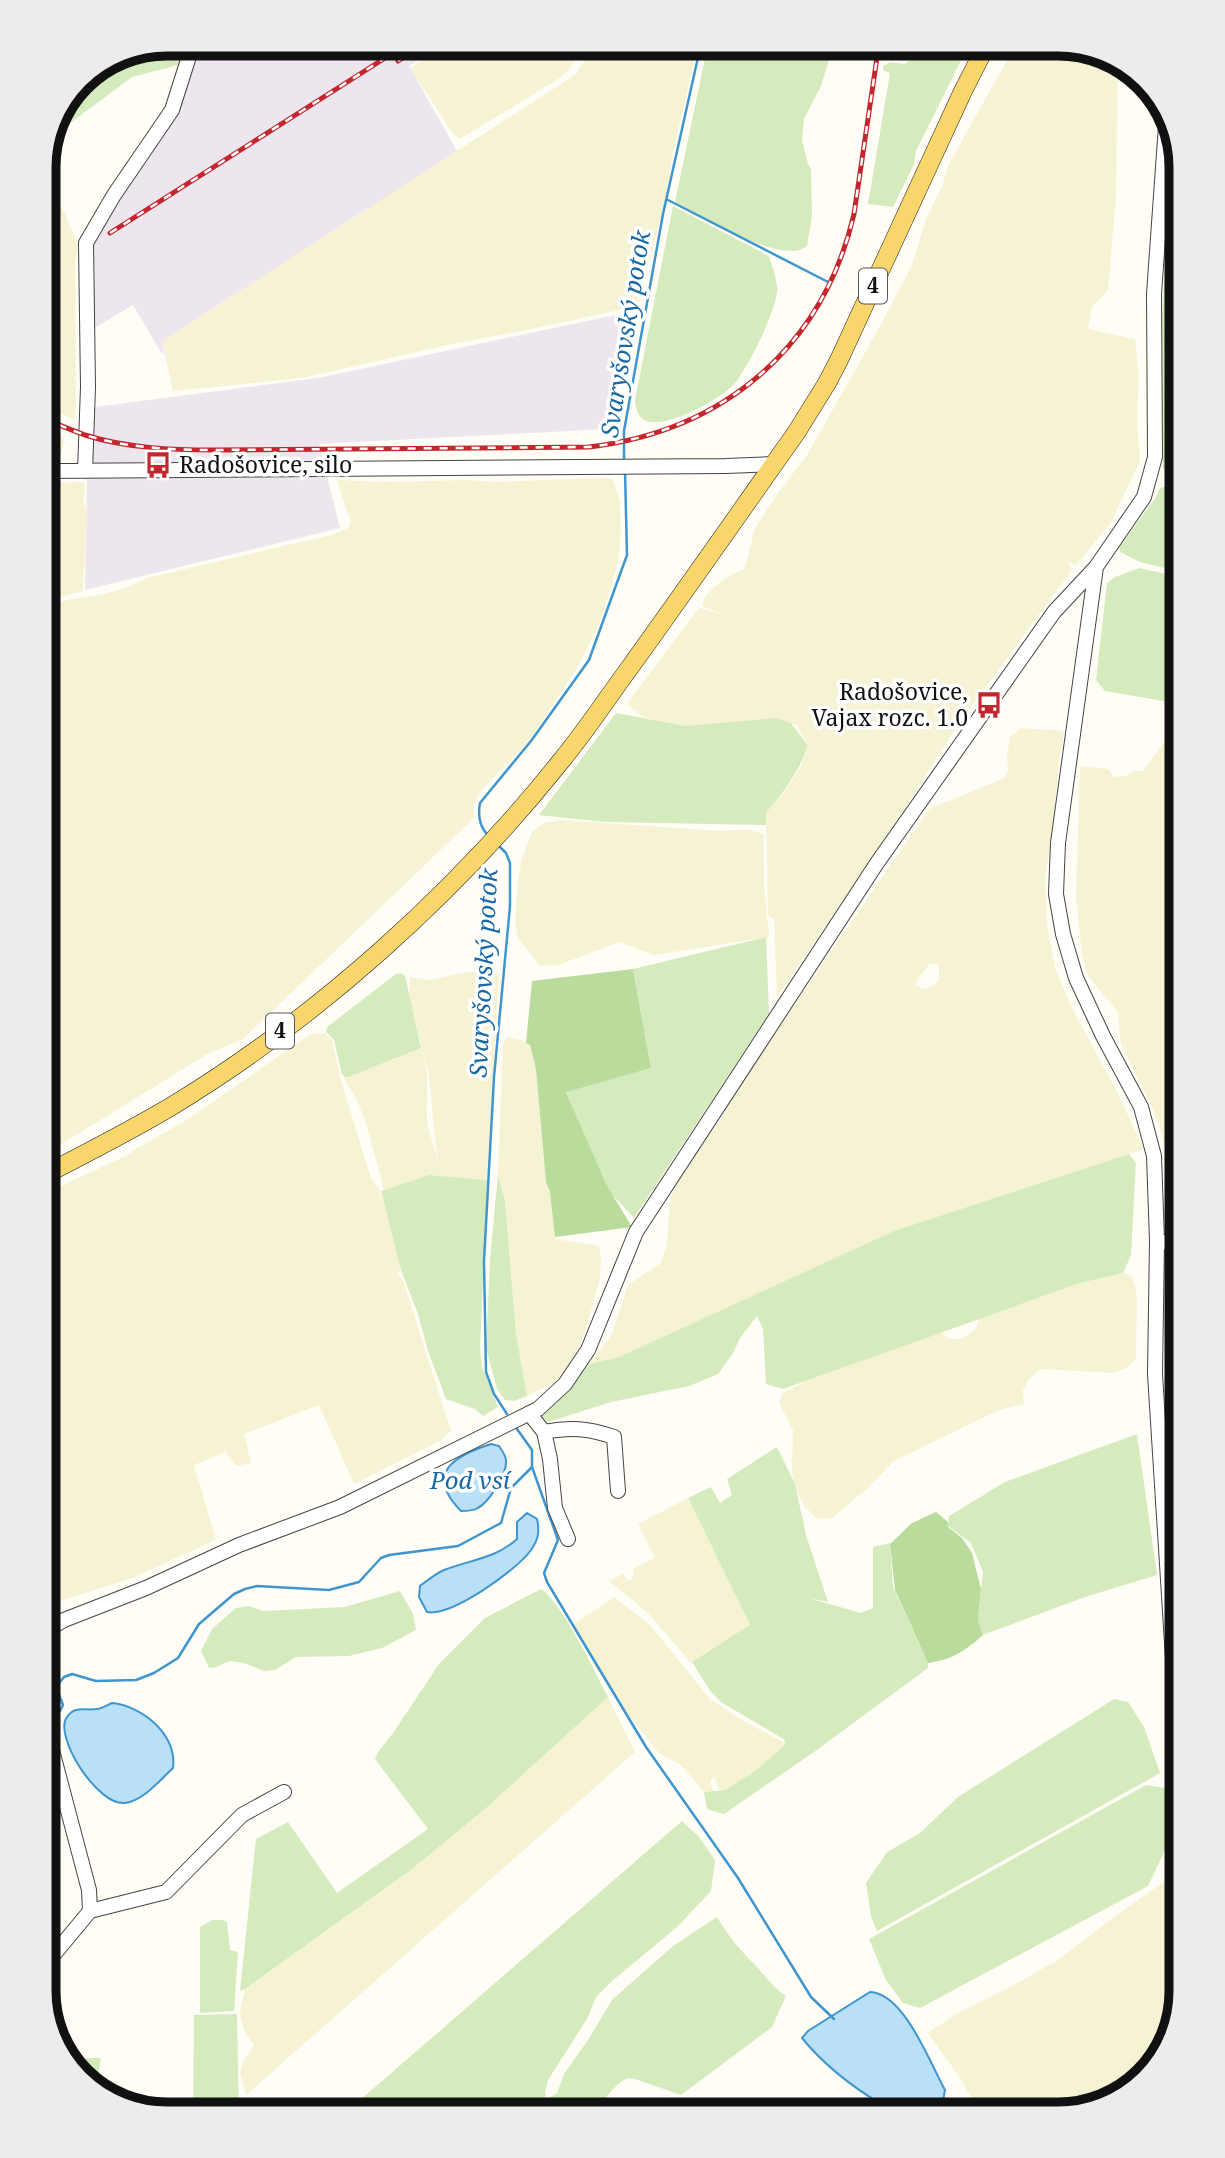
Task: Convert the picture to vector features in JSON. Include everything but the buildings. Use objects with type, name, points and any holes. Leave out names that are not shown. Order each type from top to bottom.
[{"type":"main road","name":"4","points":[[56,1169],[173,1105],[264,1044],[360,968],[416,918],[487,846],[562,760],[796,433],[833,372],[981,56]]},
{"type":"street","points":[[85,471],[88,387],[86,243],[114,195],[172,110],[189,56]]},
{"type":"street","points":[[56,1625],[146,1588],[239,1545],[340,1507],[538,1409],[565,1384],[588,1350],[636,1232],[877,863],[1054,611],[1096,567],[1144,497],[1155,457],[1154,294],[1165,138]]},
{"type":"street","points":[[56,471],[774,464]]},
{"type":"street","points":[[1096,567],[1058,843],[1056,894],[1063,934],[1076,978],[1141,1107],[1154,1156],[1157,1241],[1155,1374],[1169,1597]]},
{"type":"street","points":[[1157,1241],[1169,1243]]},
{"type":"street","points":[[529,1413],[544,1432],[555,1508],[568,1539]]},
{"type":"street","points":[[544,1432],[569,1427],[614,1437],[618,1491]]},
{"type":"street","points":[[1163,1504],[1169,1501]]},
{"type":"street","points":[[56,1765],[89,1890],[90,1911]]},
{"type":"street","points":[[56,1952],[90,1911],[166,1892],[243,1815],[284,1792]]},
{"type":"shaded area","points":[[206,56],[424,56],[409,66],[457,151],[163,341],[162,354],[133,305],[91,330],[90,247],[195,63]]},
{"type":"shaded area","points":[[428,56],[577,56],[568,71],[557,80],[460,139],[453,134],[410,68]]},
{"type":"shaded area","points":[[589,56],[695,56],[672,158],[666,198],[638,306],[302,378],[173,391],[162,341],[575,75]]},
{"type":"shaded area","points":[[1009,56],[1079,58],[1107,67],[1118,74],[1116,195],[1108,290],[1092,307],[1088,329],[1135,339],[1139,376],[1137,421],[1140,461],[1110,524],[1076,565],[1068,561],[1072,570],[957,726],[906,807],[777,997],[774,919],[768,915],[766,813],[789,786],[808,747],[797,725],[776,718],[686,726],[645,718],[628,705],[699,608],[723,614],[702,606],[704,599],[726,578],[745,568],[755,528],[807,455],[911,267],[927,217],[949,164]]},
{"type":"shaded area","points":[[56,196],[78,245],[75,262],[74,420],[56,411]]},
{"type":"shaded area","points":[[634,311],[607,429],[319,444],[340,528],[85,590],[88,408],[318,378]]},
{"type":"shaded area","points":[[56,432],[64,440],[62,452],[56,456]]},
{"type":"shaded area","points":[[612,479],[620,502],[618,562],[601,620],[577,668],[528,742],[482,790],[474,804],[474,818],[243,1039],[209,1053],[56,1148],[56,603],[101,595],[147,578],[335,534],[348,528],[351,522],[337,480],[495,482]]},
{"type":"shaded area","points":[[85,482],[84,504],[87,509],[83,591],[56,598],[56,483]]},
{"type":"shaded area","points":[[1021,728],[1064,731],[1053,833],[1045,875],[1047,925],[1055,968],[1072,1008],[1144,1149],[894,1231],[619,1357],[588,1364],[612,1335],[628,1285],[661,1263],[667,1244],[670,1199],[687,1164],[720,1121],[736,1090],[929,809],[1005,778],[1008,771],[1010,737]],"holes":[[[930,964],[939,964],[939,980],[927,989],[916,985],[918,978]]]},
{"type":"shaded area","points":[[1169,735],[1169,1164],[1154,1111],[1121,1045],[1118,1012],[1088,976],[1082,955],[1076,897],[1080,766],[1108,769],[1114,777],[1143,771]]},
{"type":"shaded area","points":[[561,820],[722,831],[747,829],[764,834],[764,886],[769,937],[654,955],[619,942],[556,966],[539,965],[518,938],[515,921],[518,880],[532,832],[544,823]]},
{"type":"shaded area","points":[[469,972],[499,973],[487,1180],[429,1175],[384,1190],[367,1126],[357,1100],[344,1079],[422,1048],[409,997],[410,977],[429,980]],"holes":[[[422,1050],[429,1075],[436,1149],[440,1168],[427,1124],[427,1074]]]},
{"type":"shaded area","points":[[325,1033],[332,1040],[341,1081],[371,1178],[379,1189],[388,1217],[401,1270],[397,1274],[403,1280],[451,1431],[440,1441],[354,1484],[319,1405],[244,1434],[251,1463],[236,1466],[225,1452],[194,1465],[216,1540],[132,1578],[58,1602],[56,1188],[132,1153],[185,1121],[311,1034]]},
{"type":"shaded area","points":[[507,1037],[530,1045],[536,1069],[546,1182],[550,1192],[555,1239],[599,1246],[601,1259],[600,1278],[585,1332],[570,1368],[557,1381],[527,1396],[516,1334],[505,1201],[498,1174],[503,1043]]},
{"type":"shaded area","points":[[1122,1273],[1132,1276],[1137,1296],[1136,1358],[1127,1368],[1112,1373],[1040,1369],[1029,1379],[1023,1390],[1024,1404],[999,1410],[894,1461],[869,1487],[831,1519],[817,1518],[804,1506],[792,1471],[793,1430],[779,1403],[783,1393],[806,1381],[940,1332],[951,1339],[960,1339],[976,1328],[979,1319],[1080,1283]]},
{"type":"shaded area","points":[[688,1498],[750,1626],[691,1663],[647,1612],[609,1581],[623,1574],[628,1580],[632,1580],[634,1568],[655,1558],[638,1524]]},
{"type":"shaded area","points":[[614,1597],[650,1625],[710,1699],[783,1742],[784,1746],[755,1771],[725,1790],[719,1789],[714,1777],[710,1780],[713,1791],[704,1792],[681,1765],[659,1753],[619,1703],[596,1668],[574,1624]]},
{"type":"shaded area","points":[[608,1697],[635,1752],[246,2095],[240,2073],[244,2060],[254,2045],[244,2030],[240,2012],[245,1989],[412,1869],[485,1809]]},
{"type":"shaded area","points":[[1169,1878],[1168,2005],[1158,2040],[1150,2053],[1120,2083],[1107,2091],[1079,2100],[973,2102],[928,2033],[956,2014],[1058,1960]]},
{"type":"green space","points":[[189,56],[186,63],[132,77],[62,131],[67,118],[79,100],[94,84],[112,71],[153,57]]},
{"type":"green space","points":[[705,56],[830,56],[821,86],[804,119],[802,140],[811,169],[812,217],[807,246],[795,251],[761,245],[675,202]]},
{"type":"green space","points":[[904,56],[963,56],[916,151],[914,164],[893,207],[868,204],[890,73],[883,70],[883,66],[890,62],[905,64],[908,59]]},
{"type":"green space","points":[[673,206],[769,256],[777,292],[760,340],[734,384],[717,398],[690,412],[663,422],[652,422],[639,415],[635,400]]},
{"type":"green space","points":[[1165,265],[1169,265],[1169,471],[1163,468],[1160,349]]},
{"type":"green space","points":[[1169,482],[1169,569],[1140,562],[1120,552],[1119,548],[1160,488],[1167,486]]},
{"type":"green space","points":[[1139,568],[1169,574],[1169,702],[1105,691],[1096,680],[1107,583]]},
{"type":"green space","points":[[616,713],[686,726],[775,718],[791,723],[808,746],[790,782],[766,813],[766,825],[604,822],[539,815]]},
{"type":"green space","points":[[766,937],[769,1014],[634,1218],[606,1188],[566,1091],[651,1068],[633,969]]},
{"type":"green space","points":[[633,969],[651,1068],[566,1092],[606,1184],[632,1227],[555,1237],[550,1192],[546,1182],[536,1069],[530,1045],[526,1043],[532,981]]},
{"type":"green space","points":[[396,974],[405,976],[421,1048],[346,1078],[342,1074],[334,1040],[326,1032],[327,1027]]},
{"type":"green space","points":[[1129,1154],[1136,1163],[1131,1255],[1123,1273],[1080,1283],[783,1389],[766,1384],[763,1329],[757,1316],[718,1374],[689,1386],[611,1402],[548,1422],[539,1415],[572,1386],[589,1364],[619,1357],[894,1231]]},
{"type":"green space","points":[[429,1175],[488,1180],[480,1347],[482,1367],[498,1407],[483,1416],[475,1409],[446,1399],[401,1270],[381,1191]]},
{"type":"green space","points":[[498,1175],[505,1201],[516,1334],[527,1396],[514,1401],[505,1400],[497,1389],[486,1348]]},
{"type":"green space","points":[[1137,1434],[1157,1575],[1085,1597],[983,1635],[978,1620],[983,1572],[971,1543],[948,1526],[949,1516],[1005,1482]]},
{"type":"green space","points":[[777,1447],[795,1484],[806,1535],[828,1602],[808,1598],[861,1613],[873,1608],[873,1547],[890,1543],[893,1587],[928,1668],[724,1814],[707,1809],[704,1792],[725,1790],[755,1771],[784,1746],[785,1740],[721,1702],[711,1692],[692,1662],[750,1625],[688,1498],[711,1487],[720,1503],[732,1495],[727,1479]]},
{"type":"green space","points":[[936,1512],[948,1522],[948,1527],[962,1538],[972,1553],[981,1589],[978,1620],[983,1635],[958,1654],[928,1663],[895,1590],[890,1544],[912,1523]]},
{"type":"green space","points":[[541,1589],[569,1623],[608,1697],[485,1809],[412,1869],[240,1991],[256,1839],[288,1822],[337,1893],[428,1829],[375,1759],[378,1752],[439,1664],[485,1618]]},
{"type":"green space","points":[[400,1591],[413,1614],[416,1630],[382,1648],[349,1656],[296,1657],[275,1670],[264,1671],[230,1661],[209,1668],[201,1651],[212,1629],[236,1608],[249,1606],[264,1611],[345,1607]]},
{"type":"green space","points":[[1114,1699],[1128,1702],[1144,1727],[1160,1773],[877,1931],[871,1916],[866,1883],[887,1852],[920,1833],[958,1797]]},
{"type":"green space","points":[[1146,1785],[1165,1788],[1169,1810],[1169,1837],[1148,1886],[920,2008],[903,2003],[886,1980],[869,1939]]},
{"type":"green space","points":[[682,1821],[699,1837],[715,1860],[711,1891],[677,1927],[596,1997],[587,2019],[548,2080],[546,2100],[557,2093],[564,2074],[612,2000],[673,1946],[717,1917],[739,1948],[773,1986],[786,1996],[772,2027],[681,2095],[628,2078],[603,2102],[358,2102]]},
{"type":"green space","points":[[212,1920],[227,1922],[230,1950],[238,1952],[234,2011],[200,2013],[200,1927]]},
{"type":"green space","points":[[237,2014],[239,2102],[193,2102],[194,2015]]},
{"type":"green space","points":[[79,2058],[101,2058],[98,2077]]},
{"type":"water","name":"Pod vsí","points":[[491,1444],[499,1446],[505,1457],[506,1467],[492,1494],[482,1505],[474,1510],[461,1511],[450,1498],[444,1476],[455,1460]]},
{"type":"water","points":[[527,1513],[537,1519],[538,1532],[537,1539],[523,1559],[498,1580],[467,1600],[438,1612],[427,1612],[419,1597],[420,1586],[444,1570],[491,1555],[509,1546],[517,1539],[517,1522]]},
{"type":"water","points":[[112,1703],[135,1710],[156,1724],[170,1744],[173,1756],[173,1768],[157,1784],[145,1794],[125,1803],[114,1801],[91,1782],[72,1753],[64,1726],[73,1711],[99,1709]]},
{"type":"water","points":[[870,1992],[882,1995],[905,2016],[915,2031],[945,2090],[942,2102],[878,2102],[819,2057],[802,2038],[808,2031]]},
{"type":"waterway","name":"Svaryšovský potok","points":[[624,460],[624,431],[663,214],[698,56]]},
{"type":"waterway","points":[[668,200],[830,283]]},
{"type":"waterway","name":"Svaryšovský potok","points":[[487,834],[480,819],[480,803],[531,741],[589,660],[627,555],[625,471]]},
{"type":"waterway","name":"Svaryšovský potok","points":[[497,844],[506,853],[510,863],[510,906],[494,1077],[484,1261],[486,1372],[494,1394],[507,1414]]},
{"type":"waterway","name":"Svaryšovský potok","points":[[56,1687],[64,1677],[72,1674],[96,1681],[136,1680],[154,1673],[178,1658],[199,1624],[234,1594],[245,1589],[257,1586],[329,1590],[359,1582],[381,1558],[458,1546],[501,1523],[511,1488],[532,1467],[532,1450],[517,1429]]},
{"type":"waterway","points":[[532,1467],[558,1540],[544,1573],[547,1582],[646,1747],[738,1878],[811,1997],[834,2019]]},
{"type":"waterway","name":"Svaryšovský potok","points":[[56,1687],[63,1705],[56,1715]]},
{"type":"railway","points":[[110,233],[388,56]]},
{"type":"railway","points":[[398,61],[406,56]]},
{"type":"railway","points":[[56,424],[117,443],[166,449],[215,450],[589,447],[638,438],[683,423],[724,401],[760,374],[792,342],[818,304],[839,262],[854,214],[877,56]]},
{"type":"place","name":"Radošovice, silo","points":[[158,465]]},
{"type":"place","name":"Radošovice, Vajax rozc. 1.0","points":[[989,705]]}]
